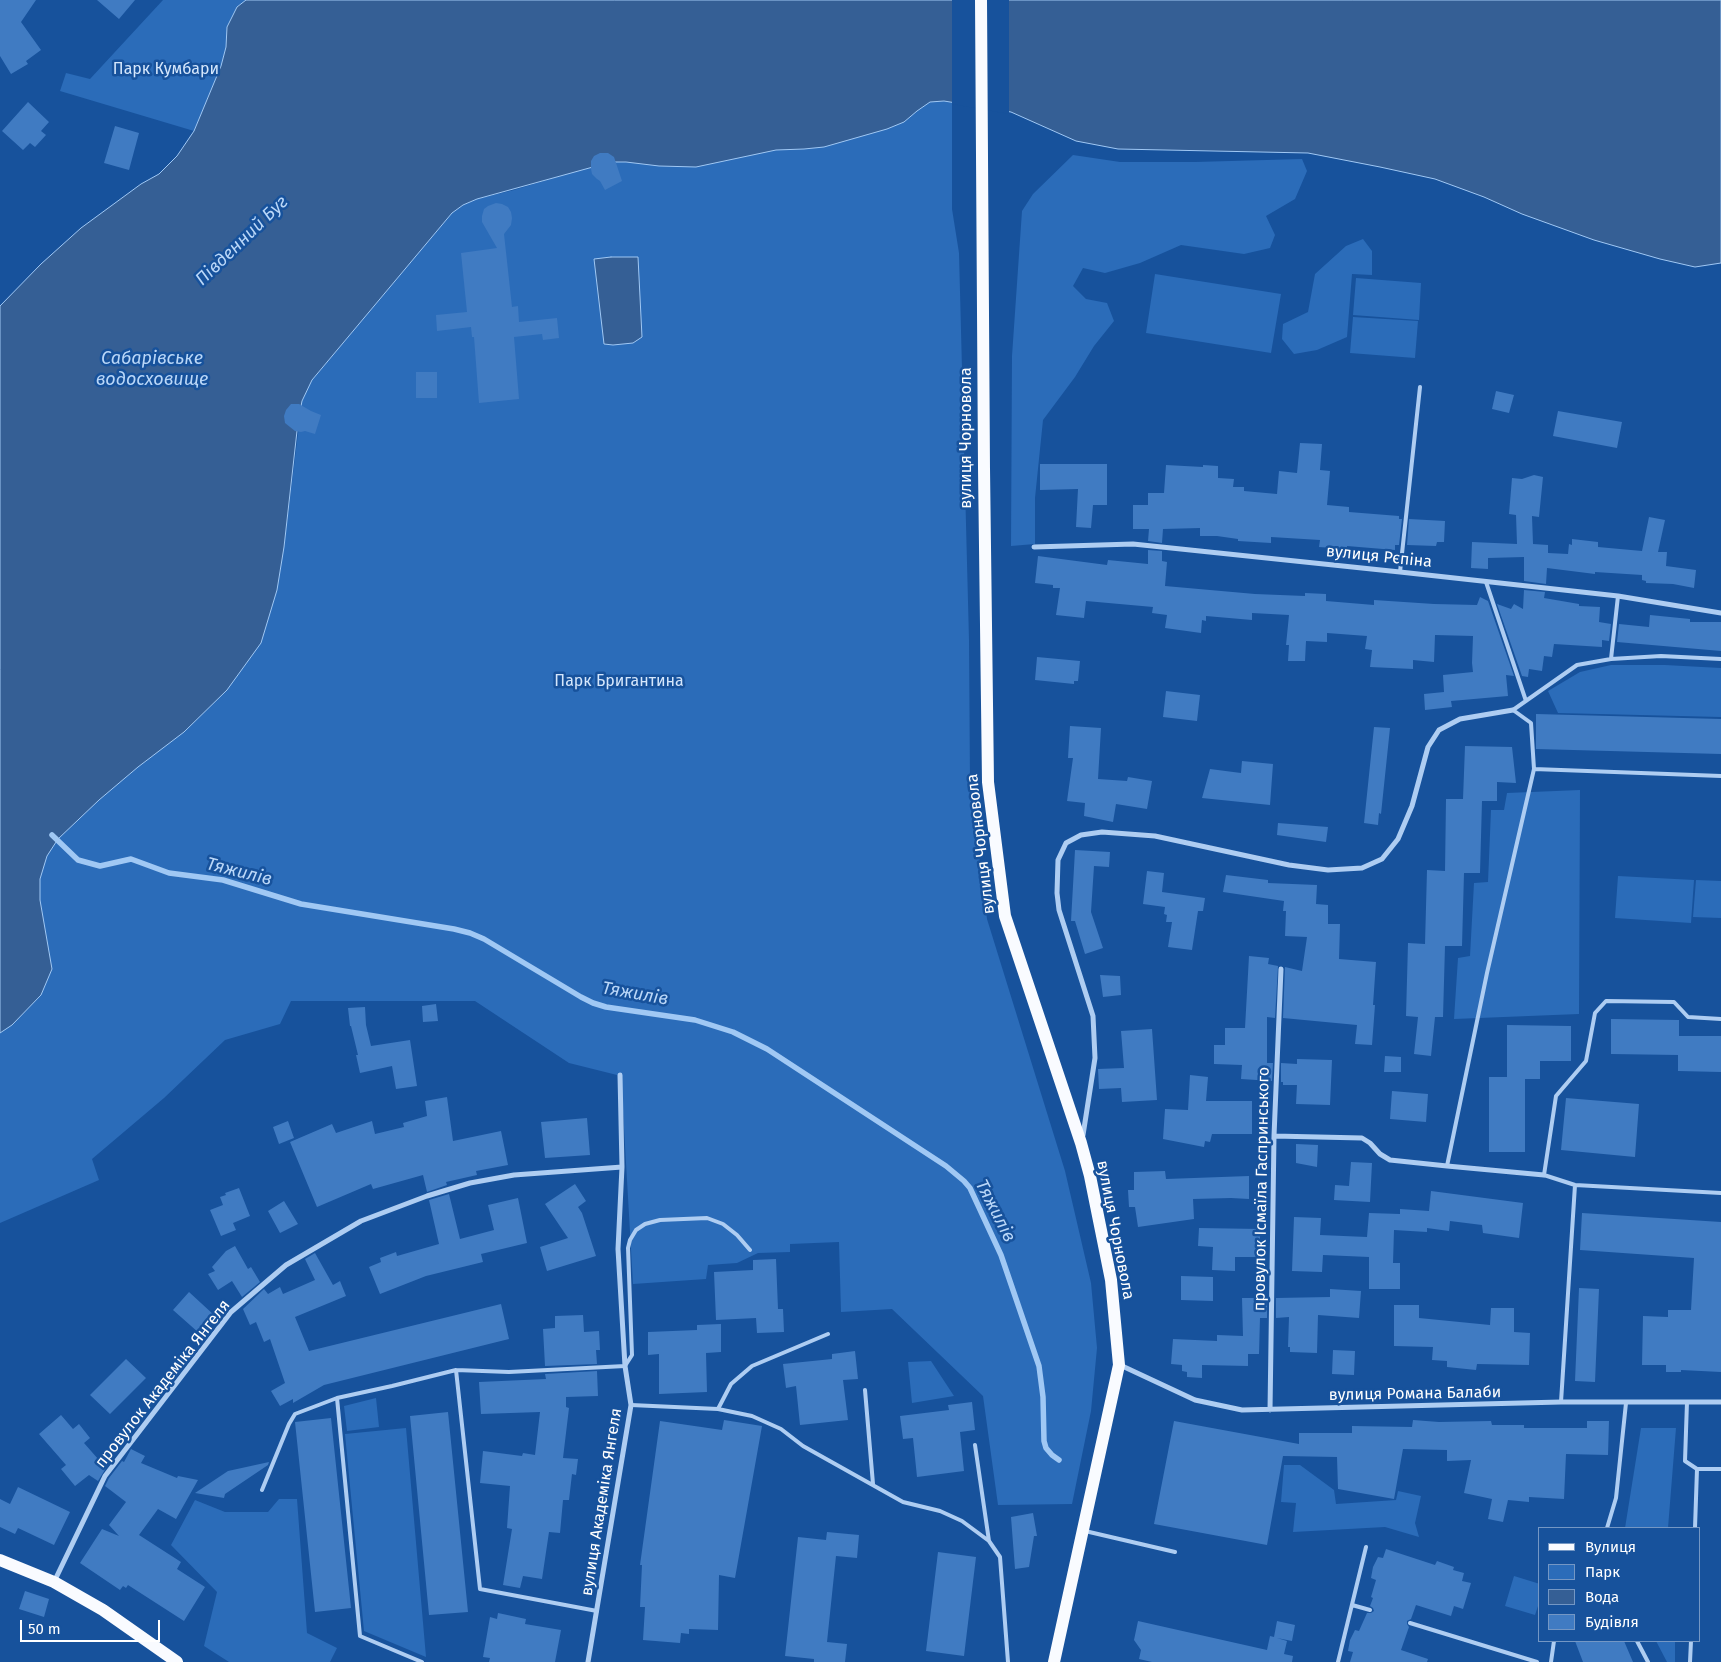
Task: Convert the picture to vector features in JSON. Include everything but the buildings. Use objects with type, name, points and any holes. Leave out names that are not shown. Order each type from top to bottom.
[{"type":"main road","name":"вулиця Чорновола","points":[[981,0],[988,782],[1005,916],[1081,1143],[1111,1280],[1119,1365],[1054,1662]]},
{"type":"main road","points":[[0,1560],[54,1582],[103,1610],[177,1662]]},
{"type":"street","name":"вулиця Рєпіна","points":[[1034,546],[1133,544],[1618,596],[1721,613]]},
{"type":"street","points":[[1081,1143],[1095,1058],[1093,1016],[1059,910],[1058,860],[1066,843],[1082,834],[1102,832],[1155,836],[1289,865],[1328,870],[1362,868],[1382,859],[1398,839],[1412,806],[1428,747],[1439,730],[1460,718],[1512,710]]},
{"type":"street","name":"провулок Ісмаїла Гаспринського","points":[[1270,1410],[1274,1136],[1282,969]]},
{"type":"street","name":"вулиця Академіка Янгеля","points":[[588,1662],[598,1612],[631,1405],[625,1366],[618,1249],[622,1167],[620,1076]]},
{"type":"street","points":[[1274,1136],[1362,1138],[1390,1160],[1544,1175]]},
{"type":"street","name":"провулок Академіка Янгеля","points":[[54,1582],[105,1476],[231,1312],[286,1265],[361,1221],[427,1196],[461,1186],[514,1175],[622,1167]]},
{"type":"street","name":"вулиця Романа Балаби","points":[[1119,1365],[1195,1400],[1242,1410],[1560,1402],[1721,1402]]},
{"type":"lane","points":[[1400,572],[1420,387]]},
{"type":"lane","points":[[1486,582],[1526,701]]},
{"type":"lane","points":[[1611,659],[1618,596]]},
{"type":"lane","points":[[1447,1166],[1487,973],[1534,770],[1531,723],[1512,710],[1577,666],[1611,659],[1661,656],[1721,659]]},
{"type":"lane","points":[[1534,770],[1721,776]]},
{"type":"lane","points":[[1721,1019],[1688,1016],[1674,1002],[1606,1001],[1595,1013],[1586,1061],[1556,1096],[1544,1175],[1575,1185],[1721,1193]]},
{"type":"lane","points":[[1560,1402],[1575,1185]]},
{"type":"lane","points":[[262,1490],[289,1424],[295,1414],[337,1398],[456,1370],[509,1372],[625,1366],[632,1355],[628,1248],[636,1230],[645,1224],[660,1220],[707,1218],[723,1224],[737,1235],[750,1250]]},
{"type":"lane","points":[[718,1409],[732,1384],[752,1366],[828,1334]]},
{"type":"lane","points":[[456,1370],[480,1589],[598,1612]]},
{"type":"lane","points":[[865,1390],[873,1484]]},
{"type":"lane","points":[[337,1398],[360,1636],[422,1662]]},
{"type":"lane","points":[[1687,1402],[1685,1461],[1697,1469],[1721,1469]]},
{"type":"lane","points":[[1607,1527],[1616,1498],[1626,1403]]},
{"type":"lane","points":[[631,1405],[718,1409],[752,1416],[781,1429],[803,1446],[903,1502],[940,1511],[973,1528],[990,1541],[1000,1556],[1008,1662]]},
{"type":"lane","points":[[975,1445],[990,1541]]},
{"type":"lane","points":[[1695,1527],[1697,1469]]},
{"type":"lane","points":[[1082,1530],[1175,1552]]},
{"type":"lane","points":[[1338,1662],[1366,1547]]},
{"type":"lane","points":[[1352,1605],[1370,1610]]},
{"type":"lane","points":[[1410,1623],[1538,1662]]},
{"type":"lane","points":[[1551,1662],[1554,1642]]},
{"type":"lane","points":[[1637,1642],[1648,1662]]},
{"type":"lane","points":[[1690,1662],[1691,1642]]},
{"type":"green space","name":"Парк Кумбари","points":[[163,0],[246,0],[237,7],[227,27],[226,47],[221,66],[194,131],[60,91],[66,73],[90,79]]},
{"type":"green space","name":"Парк Бригантина","points":[[952,17],[952,209],[959,253],[969,640],[970,784],[987,919],[1065,1171],[1091,1283],[1097,1348],[1091,1411],[1072,1504],[998,1505],[983,1396],[892,1309],[841,1312],[839,1242],[790,1244],[790,1252],[758,1253],[737,1263],[708,1265],[706,1279],[633,1284],[621,1076],[569,1063],[475,1001],[291,1001],[280,1024],[225,1040],[164,1098],[92,1159],[99,1180],[0,1223],[0,1004],[18,837],[284,547],[302,401],[312,380],[452,213],[463,205],[477,199],[514,190],[603,163]]},
{"type":"green space","points":[[1073,155],[1120,162],[1302,159],[1307,171],[1295,199],[1266,216],[1275,235],[1270,248],[1244,254],[1181,245],[1140,263],[1105,273],[1083,268],[1073,286],[1086,299],[1107,303],[1114,321],[1094,346],[1075,377],[1043,420],[1035,498],[1035,544],[1011,546],[1012,356],[1022,211],[1033,194]]},
{"type":"green space","points":[[1363,239],[1372,251],[1372,275],[1352,274],[1347,337],[1317,350],[1294,354],[1282,339],[1283,324],[1308,312],[1315,274],[1346,246]]},
{"type":"green space","points":[[1155,274],[1281,294],[1271,353],[1146,333]]},
{"type":"green space","points":[[1356,278],[1421,283],[1419,320],[1353,315]]},
{"type":"green space","points":[[1353,317],[1418,321],[1415,358],[1350,353]]},
{"type":"green space","points":[[1611,665],[1721,668],[1721,717],[1558,713],[1548,691],[1580,672]]},
{"type":"green space","points":[[1580,790],[1579,1014],[1454,1019],[1458,958],[1470,956],[1474,883],[1488,882],[1491,810],[1504,810],[1507,793]]},
{"type":"green space","points":[[1618,876],[1694,880],[1691,923],[1615,918]]},
{"type":"green space","points":[[1696,880],[1721,881],[1721,918],[1693,917]]},
{"type":"green space","points":[[931,1361],[954,1396],[912,1403],[908,1362]]},
{"type":"green space","points":[[376,1398],[379,1427],[347,1431],[344,1406]]},
{"type":"green space","points":[[406,1428],[426,1657],[364,1631],[345,1434]]},
{"type":"green space","points":[[1641,1428],[1676,1428],[1668,1527],[1625,1527]]},
{"type":"green space","points":[[1284,1465],[1300,1465],[1334,1490],[1336,1504],[1396,1500],[1398,1491],[1421,1496],[1415,1523],[1419,1537],[1385,1527],[1293,1532],[1296,1503],[1281,1502]]},
{"type":"green space","points":[[279,1499],[297,1499],[307,1633],[337,1648],[330,1662],[229,1662],[204,1646],[217,1592],[171,1545],[195,1500],[225,1512],[268,1512]]},
{"type":"green space","points":[[1514,1576],[1538,1583],[1538,1606],[1535,1615],[1505,1606]]},
{"type":"green space","points":[[1657,1642],[1675,1642],[1675,1662],[1667,1662]]},
{"type":"water","name":"Сабарівське водосховище","points":[[246,0],[1721,0],[1721,263],[1695,267],[1660,259],[1594,240],[1522,214],[1484,197],[1435,179],[1380,167],[1308,153],[1118,149],[1076,141],[1011,112],[944,101],[930,102],[904,122],[887,129],[824,147],[776,150],[696,167],[611,162],[477,199],[463,205],[452,213],[312,380],[302,401],[277,590],[261,643],[227,690],[184,732],[99,800],[58,839],[47,856],[40,879],[40,900],[52,969],[41,995],[12,1025],[0,1033],[0,306],[41,264],[81,228],[141,184],[159,174],[177,156],[194,131],[221,66],[226,47],[227,27],[237,7]]},
{"type":"water","points":[[638,257],[642,337],[633,343],[604,344],[594,259]]},
{"type":"pier","points":[[952,0],[1009,0],[1009,114],[952,104]]},
{"type":"waterway","name":"Тяжилів","points":[[52,835],[78,860],[100,866],[131,859],[169,873],[223,880],[301,904],[470,933],[484,939],[593,1003],[606,1007],[695,1020],[733,1032],[767,1049],[946,1166],[970,1188],[1001,1255],[1039,1366],[1043,1397],[1044,1441],[1046,1448],[1059,1460]]},
{"type":"water label","name":"Південний Буг","points":[[242,241]]}]
